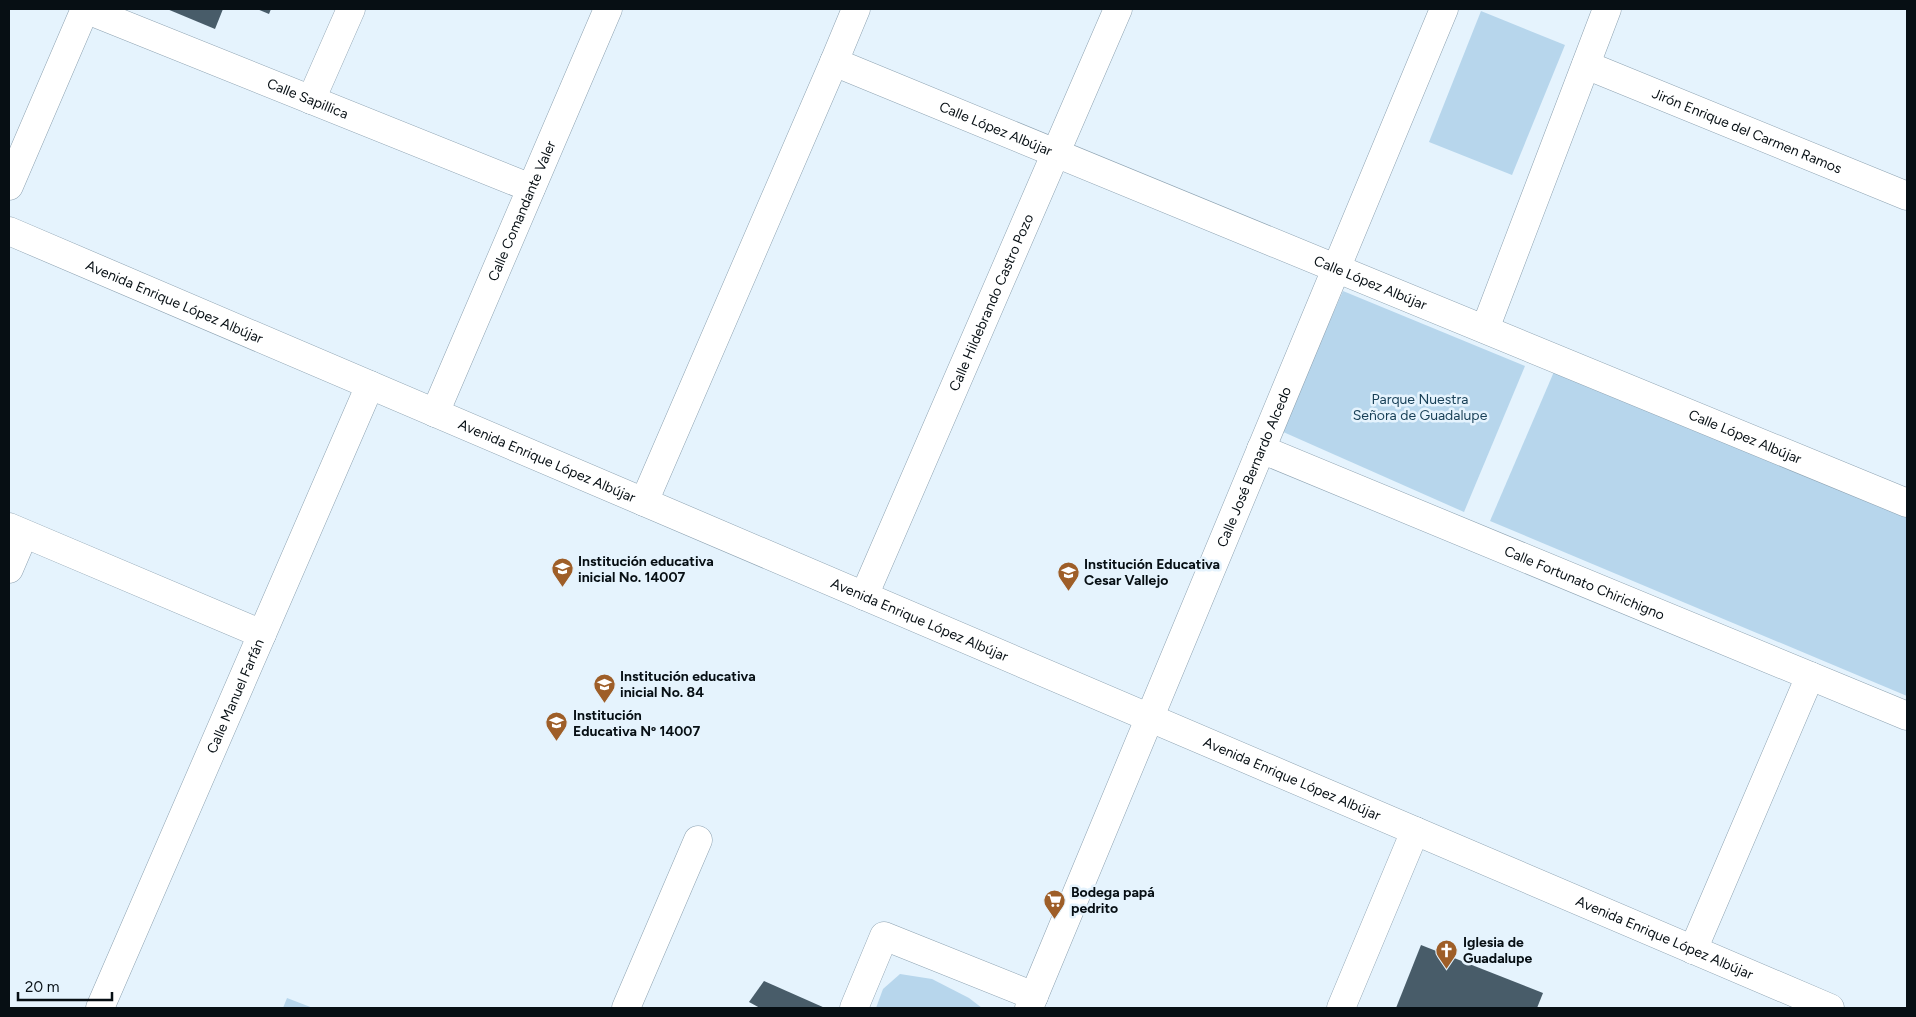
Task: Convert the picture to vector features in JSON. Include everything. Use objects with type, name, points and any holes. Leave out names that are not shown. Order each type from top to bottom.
[{"type":"street","points":[[9,186],[85,9]]},
{"type":"street","name":"Calle Sapillica","points":[[85,9],[531,188]]},
{"type":"street","points":[[311,100],[350,9]]},
{"type":"street","name":"Calle Comandante Valer","points":[[435,413],[608,9]]},
{"type":"street","points":[[644,502],[856,9]]},
{"type":"street","name":"Calle Hildebrando Castro Pozo","points":[[864,596],[1118,9]]},
{"type":"street","name":"Calle José Bernardo Alcedo","points":[[1031,1002],[1444,9]]},
{"type":"street","points":[[1485,329],[1607,9]]},
{"type":"street","name":"Calle López Albújar","points":[[834,62],[1907,503]]},
{"type":"street","name":"Jirón Enrique del Carmen Ramos","points":[[1586,65],[1907,196]]},
{"type":"street","name":"Avenida Enrique López Albújar","points":[[9,230],[1694,950],[1801,1003],[1830,1008]]},
{"type":"street","name":"Calle Manuel Farfán","points":[[100,1008],[370,385]]},
{"type":"street","name":"Calle Fortunato Chirichigno","points":[[1261,449],[1907,716]]},
{"type":"street","points":[[9,569],[16,531],[262,634]]},
{"type":"street","points":[[1694,950],[1810,676]]},
{"type":"street","points":[[1341,1008],[1415,831]]},
{"type":"street","points":[[626,1008],[698,840]]},
{"type":"street","points":[[854,1008],[884,936],[1031,1002]]},
{"type":"green space","points":[[1481,11],[1565,45],[1512,175],[1429,142]]},
{"type":"green space","name":"Parque Nuestra Señora de Guadalupe","points":[[1343,291],[1525,366],[1464,512],[1281,431]]},
{"type":"green space","points":[[1556,367],[1907,515],[1907,696],[1490,521]]},
{"type":"green space","points":[[900,974],[932,979],[969,998],[982,1008],[876,1008],[883,989]]},
{"type":"green space","points":[[287,998],[313,1008],[283,1008]]},
{"type":"building","points":[[167,9],[223,9],[215,29]]},
{"type":"building","points":[[257,9],[271,9],[269,14]]},
{"type":"building","name":"Iglesia de Guadalupe","points":[[1421,945],[1543,993],[1537,1008],[1396,1008]]},
{"type":"building","points":[[764,981],[825,1008],[760,1008],[749,1002]]},
{"type":"place","name":"Institución educativa inicial No. 14007","points":[[562,588]]},
{"type":"place","name":"Institución Educativa Cesar Vallejo","points":[[1068,591]]},
{"type":"place","name":"Institución educativa inicial No. 84","points":[[604,703]]},
{"type":"place","name":"Institución Educativa Nº 14007","points":[[557,742]]},
{"type":"place","name":"Bodega papá pedrito","points":[[1055,919]]},
{"type":"place","name":"Iglesia de Guadalupe","points":[[1447,969]]}]
